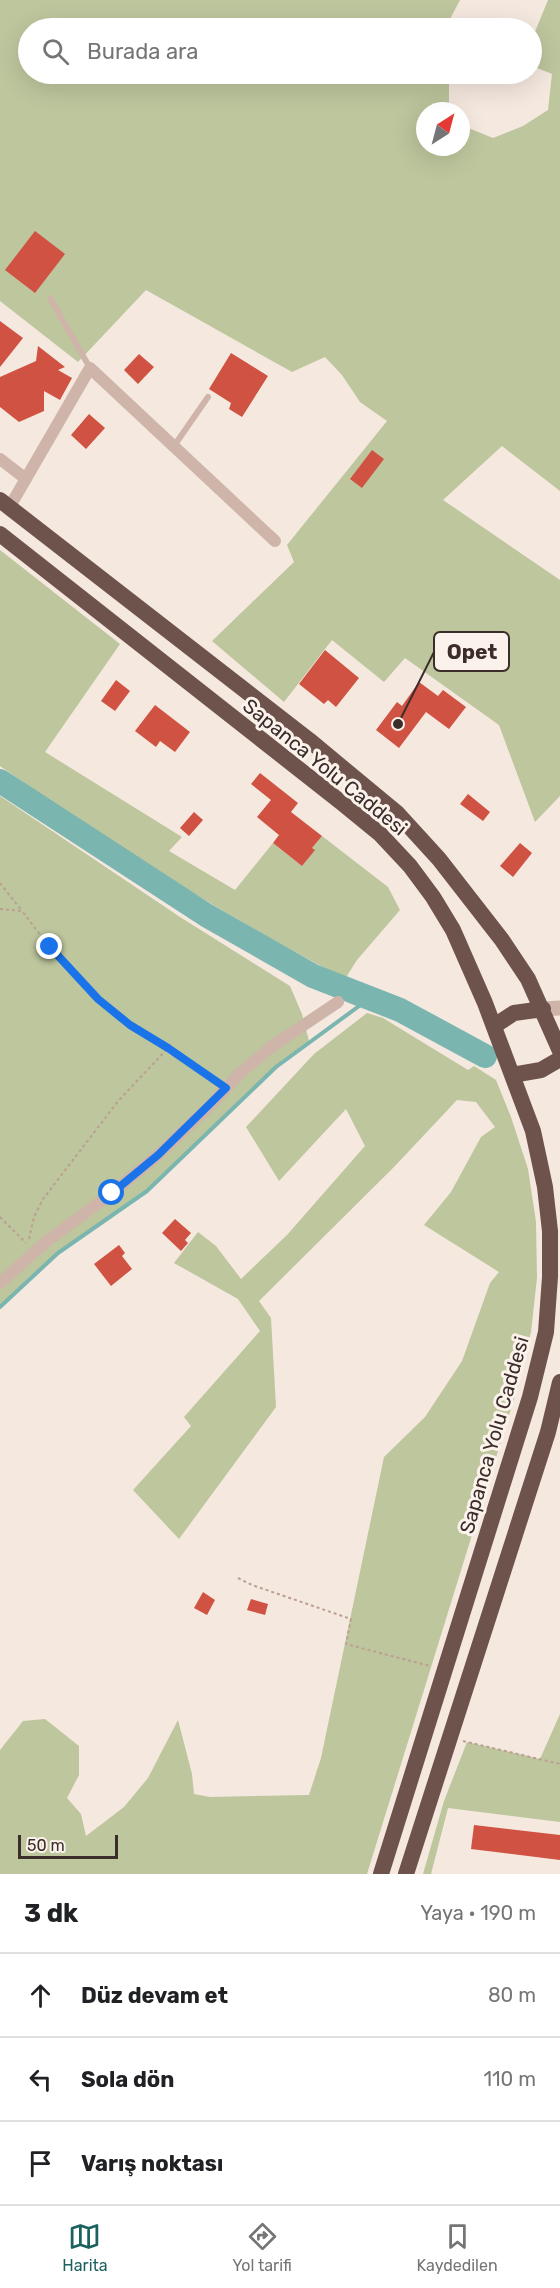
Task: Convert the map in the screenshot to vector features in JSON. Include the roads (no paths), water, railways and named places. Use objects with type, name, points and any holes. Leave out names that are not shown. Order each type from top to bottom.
[{"type":"highway","name":"Sapanca Yolu Caddesi","points":[[5,504],[309,740],[397,813],[439,860],[502,940],[528,980],[560,1051]]},
{"type":"highway","name":"Sapanca Yolu Caddesi","points":[[0,534],[380,834],[410,866],[433,897],[453,930],[494,1026],[533,1131],[545,1187],[550,1242],[546,1332],[527,1408],[381,1874]]},
{"type":"highway","points":[[494,1026],[514,1013],[543,1010]]},
{"type":"highway","points":[[512,1075],[542,1070],[560,1059]]},
{"type":"highway","points":[[406,1874],[548,1432],[560,1382]]},
{"type":"street","points":[[5,504],[26,479],[90,368],[275,541]]},
{"type":"street","points":[[0,459],[26,479]]},
{"type":"street","points":[[0,1283],[47,1241],[112,1193],[158,1155],[238,1075],[271,1047],[338,1002]]},
{"type":"street","points":[[543,1010],[560,1008]]},
{"type":"lane","points":[[50,298],[90,368]]},
{"type":"lane","points":[[174,447],[208,398]]},
{"type":"waterway","points":[[0,781],[206,915],[313,976],[400,1010],[485,1056]]},
{"type":"waterway","points":[[0,1307],[58,1253],[147,1191],[276,1067],[370,998]]},
{"type":"place","name":"Opet","points":[[398,724]]}]
